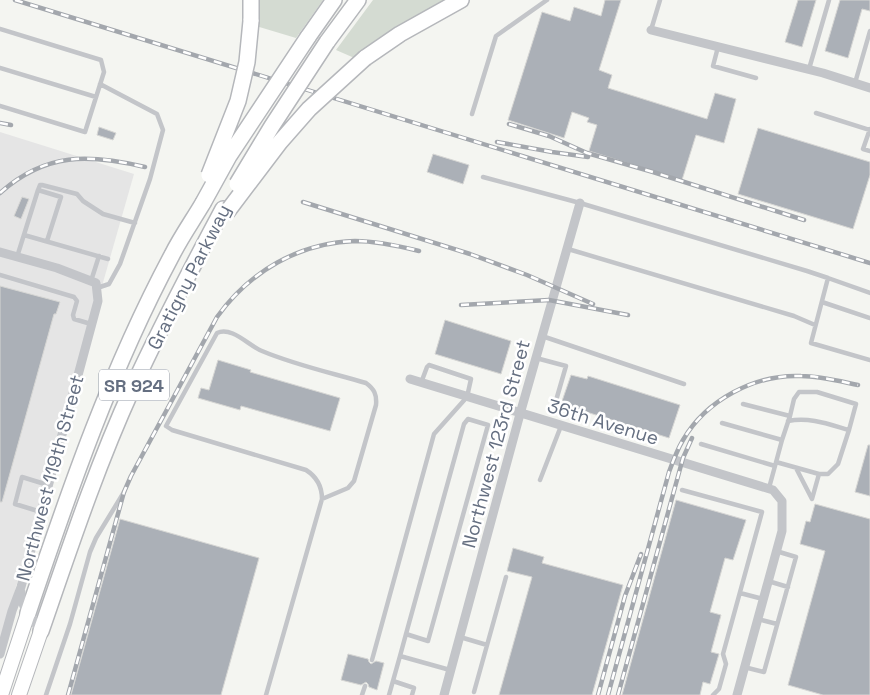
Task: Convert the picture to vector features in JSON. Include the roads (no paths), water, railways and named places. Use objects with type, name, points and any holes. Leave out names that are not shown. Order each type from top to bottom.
[{"type":"highway","points":[[200,202],[238,101],[247,62],[252,0]]},
{"type":"highway","name":"Gratigny Parkway","points":[[28,613],[83,456],[116,371],[173,253],[200,202],[229,156],[334,0]]},
{"type":"highway","name":"Gratigny Parkway","points":[[41,631],[95,477],[131,390],[171,308],[207,239],[225,211],[272,126],[358,0]]},
{"type":"highway","points":[[225,211],[280,142],[303,116],[343,77],[365,58],[400,34],[461,0]]},
{"type":"highway","name":"SR 924","points":[[1,695],[28,613]]},
{"type":"highway","name":"SR 924","points":[[19,695],[41,631]]},
{"type":"street","points":[[651,30],[808,69],[870,88]]},
{"type":"street","name":"Northwest 123rd Street","points":[[444,695],[520,414],[580,203]]},
{"type":"street","points":[[0,252],[57,268],[94,285]]},
{"type":"street","name":"Northwest 119th Street","points":[[1,648],[21,587],[98,301],[94,285]]},
{"type":"street","name":"36th Avenue","points":[[410,379],[773,490],[782,501],[782,531],[776,551]]},
{"type":"street","points":[[736,695],[776,551]]},
{"type":"street","points":[[21,587],[20,600],[41,631]]},
{"type":"lane","points":[[472,114],[496,36],[547,0]]},
{"type":"lane","points":[[651,30],[660,0]]},
{"type":"lane","points":[[808,69],[828,0]]},
{"type":"lane","points":[[0,29],[101,60],[104,72],[85,132],[0,106]]},
{"type":"lane","points":[[855,83],[870,31]]},
{"type":"lane","points":[[718,47],[713,66],[756,78]]},
{"type":"lane","points":[[0,68],[96,97]]},
{"type":"lane","points":[[100,84],[157,114],[163,130],[150,179],[120,264],[109,284],[94,285],[100,256]]},
{"type":"lane","points":[[816,113],[870,130],[863,149],[870,151]]},
{"type":"lane","points":[[483,177],[580,203],[807,271],[870,293]]},
{"type":"lane","points":[[17,257],[40,185],[77,194],[103,214],[135,223]]},
{"type":"lane","points":[[38,190],[61,198],[47,241]]},
{"type":"lane","points":[[24,235],[108,258]]},
{"type":"lane","points":[[568,249],[794,316],[815,325]]},
{"type":"lane","points":[[0,275],[74,297],[77,301],[73,315],[74,319],[92,324]]},
{"type":"lane","points":[[828,278],[811,343],[870,360]]},
{"type":"lane","points":[[822,302],[870,318]]},
{"type":"lane","points":[[266,695],[322,499],[322,490],[316,478],[306,470],[172,430],[166,426],[217,333],[229,333],[262,351],[366,383],[374,390],[376,404],[354,481],[348,488],[322,499]]},
{"type":"lane","points":[[542,336],[684,384]]},
{"type":"lane","points":[[536,358],[566,366],[554,404]]},
{"type":"lane","points":[[372,660],[434,434],[467,397],[471,379],[468,376],[429,365],[421,383]]},
{"type":"lane","points":[[701,444],[776,464],[820,474],[828,474],[838,464],[856,404],[817,392],[799,392],[794,399],[776,464],[768,489]]},
{"type":"lane","points":[[743,404],[789,419],[810,420],[849,430]]},
{"type":"lane","points":[[389,695],[464,424],[468,419],[488,425],[428,641],[406,634]]},
{"type":"lane","points":[[722,423],[782,440]]},
{"type":"lane","points":[[540,480],[561,426]]},
{"type":"lane","points":[[796,468],[812,499],[820,474]]},
{"type":"lane","points":[[41,512],[15,504],[22,477],[48,485]]},
{"type":"lane","points":[[682,490],[762,512],[723,654],[726,664],[719,688],[713,695]]},
{"type":"lane","points":[[46,695],[70,624],[90,552],[96,538],[124,492]]},
{"type":"lane","points":[[744,667],[764,672],[788,587],[796,557],[776,551]]},
{"type":"lane","points":[[474,692],[506,577]]},
{"type":"lane","points":[[768,581],[788,587]]},
{"type":"lane","points":[[740,593],[763,599]]},
{"type":"lane","points":[[758,619],[777,624]]},
{"type":"lane","points":[[460,637],[487,645]]},
{"type":"lane","points":[[400,656],[450,670]]},
{"type":"lane","points":[[392,681],[414,688],[412,695]]},
{"type":"lane","points":[[362,695],[365,686]]},
{"type":"railway","points":[[15,0],[870,263]]},
{"type":"railway","points":[[0,123],[11,125]]},
{"type":"railway","points":[[509,124],[549,136],[587,153],[804,220]]},
{"type":"railway","points":[[497,142],[588,157]]},
{"type":"railway","points":[[0,193],[17,180],[51,163],[87,159],[145,167]]},
{"type":"railway","points":[[303,202],[470,254],[527,275],[593,304]]},
{"type":"railway","points":[[68,695],[124,492],[217,317],[230,301],[260,273],[295,254],[314,247],[334,243],[363,241],[419,251]]},
{"type":"railway","points":[[461,305],[549,300],[628,315]]},
{"type":"railway","points":[[608,695],[669,472],[683,440],[693,426],[705,413],[733,392],[766,380],[808,376],[858,385]]},
{"type":"railway","points":[[618,695],[683,458],[692,438]]},
{"type":"railway","points":[[598,695],[625,596],[641,554]]}]
